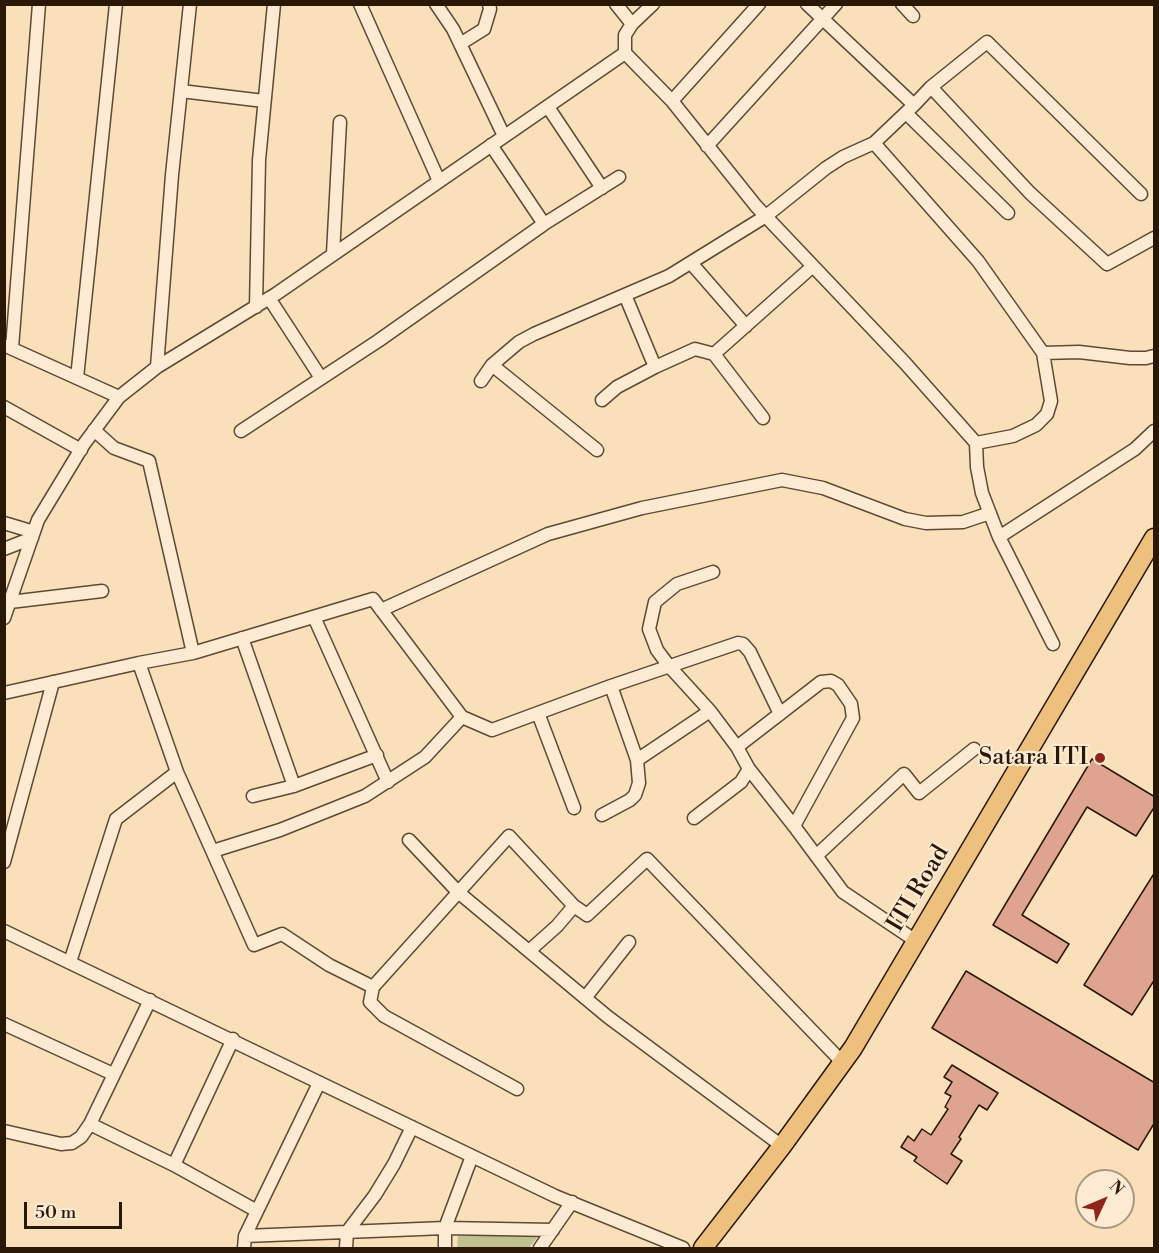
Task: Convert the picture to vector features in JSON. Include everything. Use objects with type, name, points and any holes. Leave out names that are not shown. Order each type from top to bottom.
[{"type":"main road","name":"ITI Road","points":[[703,1248],[782,1146],[853,1048],[1155,538]]},
{"type":"street","points":[[39,4],[8,347],[119,397]]},
{"type":"street","points":[[77,378],[116,4]]},
{"type":"street","points":[[157,368],[190,4]]},
{"type":"street","points":[[256,307],[259,160],[274,4]]},
{"type":"street","points":[[360,4],[439,181]]},
{"type":"street","points":[[436,4],[453,29],[504,136]]},
{"type":"street","points":[[460,44],[484,29],[490,9],[489,4]]},
{"type":"street","points":[[616,4],[632,24]]},
{"type":"street","points":[[653,4],[632,24],[625,35],[625,53],[672,101],[766,216],[905,363],[976,443],[977,467],[982,493],[999,537],[1053,644]]},
{"type":"street","points":[[672,101],[759,4]]},
{"type":"street","points":[[807,4],[1008,213]]},
{"type":"street","points":[[707,146],[836,4]]},
{"type":"street","points":[[902,4],[914,16]]},
{"type":"street","points":[[481,381],[492,365],[508,350],[534,334],[669,276],[766,216],[826,168],[843,157],[874,143],[931,87],[987,42],[1141,194]]},
{"type":"street","points":[[4,618],[38,520],[94,430],[119,397],[157,368],[256,307],[625,53]]},
{"type":"street","points":[[931,87],[1030,193],[1107,264],[1155,238]]},
{"type":"street","points":[[181,91],[264,101]]},
{"type":"street","points":[[548,107],[602,188]]},
{"type":"street","points":[[333,254],[340,122]]},
{"type":"street","points":[[874,143],[978,261],[1043,353],[1051,389],[1051,401],[1047,414],[1036,425],[1013,436],[976,443]]},
{"type":"street","points":[[491,145],[544,225]]},
{"type":"street","points":[[241,430],[378,341],[544,225],[619,177]]},
{"type":"street","points":[[691,262],[746,326]]},
{"type":"street","points":[[714,354],[813,266]]},
{"type":"street","points":[[625,295],[655,367]]},
{"type":"street","points":[[269,298],[321,378]]},
{"type":"street","points":[[602,400],[617,387],[695,350],[714,354],[764,418]]},
{"type":"street","points":[[1043,353],[1079,352],[1130,358],[1155,356]]},
{"type":"street","points":[[492,365],[597,450]]},
{"type":"street","points":[[4,407],[81,450]]},
{"type":"street","points":[[94,430],[114,448],[149,461],[193,653]]},
{"type":"street","points":[[999,537],[1135,449],[1155,431]]},
{"type":"street","points":[[381,610],[548,534],[642,508],[782,480],[823,488],[905,519],[926,524],[963,522],[990,513]]},
{"type":"street","points":[[4,523],[33,535]]},
{"type":"street","points":[[4,549],[33,535]]},
{"type":"street","points":[[713,572],[677,584],[655,602],[650,636],[669,666],[710,711],[749,769],[795,826],[843,892],[916,941]]},
{"type":"street","points":[[10,602],[102,591]]},
{"type":"street","points":[[4,693],[193,653],[373,599],[462,717],[492,730],[611,686],[738,643],[743,644],[750,652],[780,714]]},
{"type":"street","points":[[314,617],[388,782]]},
{"type":"street","points":[[242,638],[294,786]]},
{"type":"street","points":[[139,663],[177,772],[254,945],[282,934],[329,965],[373,987]]},
{"type":"street","points":[[4,862],[53,682]]},
{"type":"street","points":[[736,747],[821,682],[838,684],[847,696],[853,711],[853,718],[795,826]]},
{"type":"street","points":[[602,815],[630,800],[635,795],[639,783],[637,760],[611,686]]},
{"type":"street","points":[[637,760],[710,711]]},
{"type":"street","points":[[538,713],[574,808]]},
{"type":"street","points":[[213,851],[280,830],[364,796],[425,757],[462,717]]},
{"type":"street","points":[[816,856],[904,774],[919,793],[974,749]]},
{"type":"street","points":[[253,796],[294,786],[377,755]]},
{"type":"street","points":[[694,818],[741,782],[749,769]]},
{"type":"street","points":[[70,962],[116,819],[177,772]]},
{"type":"street","points":[[517,1089],[384,1016],[370,1002],[373,987],[509,836],[574,906],[587,915],[647,859],[842,1062]]},
{"type":"street","points":[[409,840],[458,892],[585,998],[782,1146]]},
{"type":"street","points":[[529,951],[557,927],[574,906]]},
{"type":"street","points":[[4,931],[233,1039],[555,1196],[683,1248]]},
{"type":"street","points":[[585,998],[629,942]]},
{"type":"street","points":[[4,1131],[61,1144],[72,1143],[81,1137],[90,1124],[150,1000]]},
{"type":"street","points":[[4,1024],[113,1074]]},
{"type":"street","points":[[174,1165],[233,1039]]},
{"type":"street","points":[[320,1083],[244,1242],[347,1232],[445,1228],[553,1230]]},
{"type":"street","points":[[90,1124],[174,1165],[257,1211]]},
{"type":"street","points":[[346,1248],[347,1232],[375,1195],[394,1164],[412,1127]]},
{"type":"street","points":[[445,1248],[445,1228],[472,1155]]},
{"type":"street","points":[[540,1248],[572,1202]]},
{"type":"green space","points":[[539,1235],[529,1248],[457,1248],[458,1236]]},
{"type":"building","points":[[1092,759],[1155,797],[1155,806],[1136,836],[1087,807],[1022,915],[1069,944],[1057,963],[993,925]]},
{"type":"building","points":[[1155,872],[1155,979],[1132,1015],[1084,985]]},
{"type":"building","points":[[966,971],[1155,1083],[1155,1122],[1138,1150],[932,1028]]},
{"type":"building","points":[[952,1065],[998,1093],[987,1110],[979,1105],[959,1137],[961,1139],[951,1154],[962,1161],[947,1184],[914,1161],[917,1157],[901,1147],[908,1136],[914,1141],[922,1129],[931,1135],[948,1109],[945,1107],[951,1096],[945,1093],[952,1082],[944,1077]]},
{"type":"place","name":"Satara ITI","points":[[1100,758]]}]
